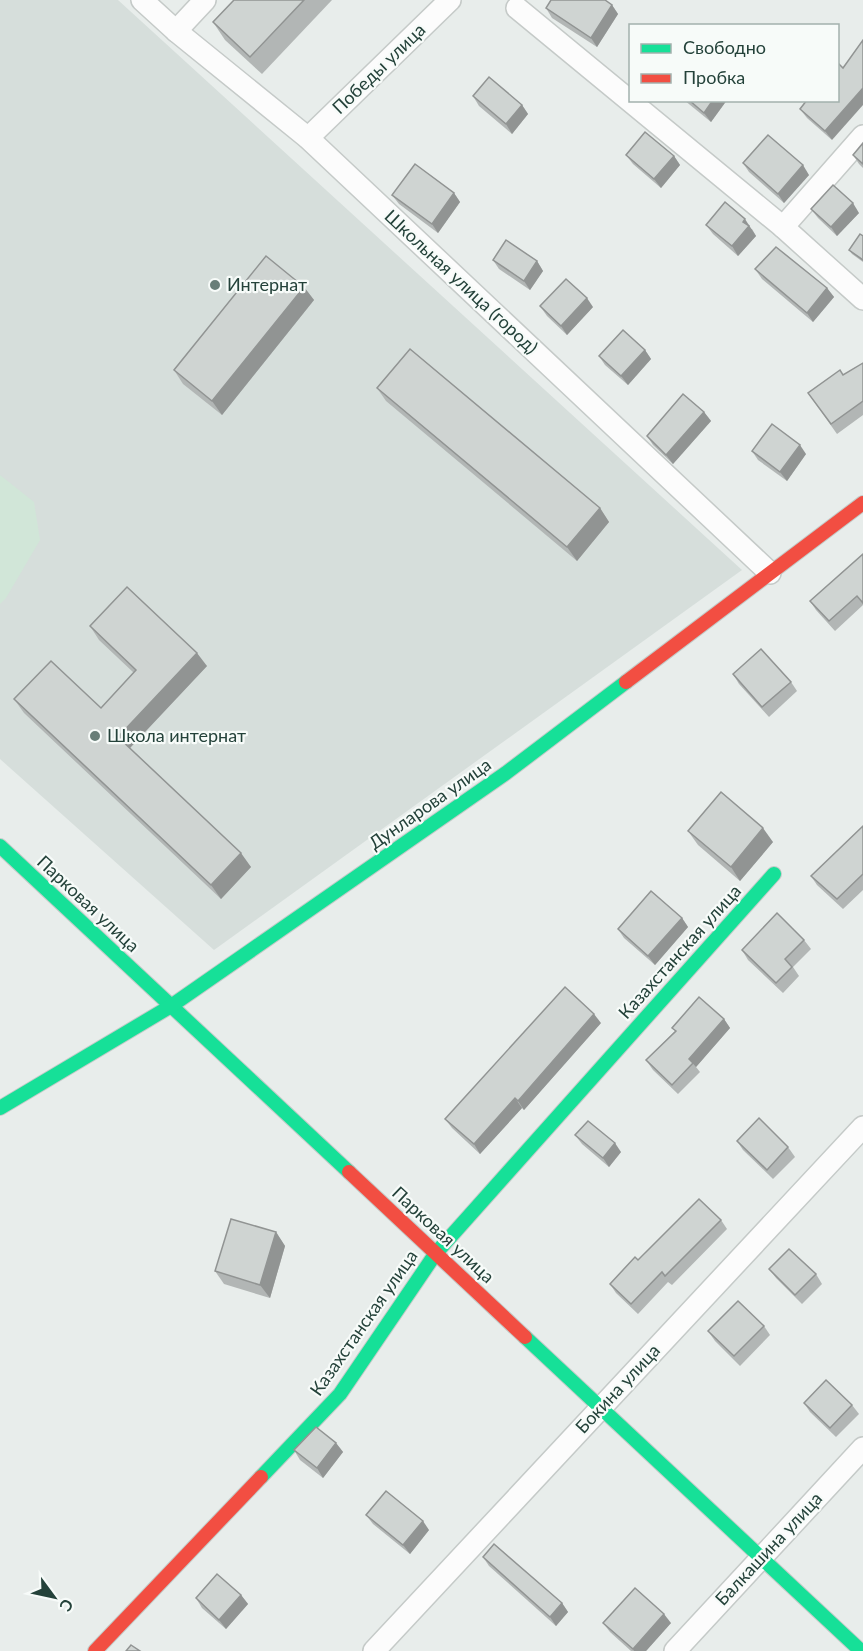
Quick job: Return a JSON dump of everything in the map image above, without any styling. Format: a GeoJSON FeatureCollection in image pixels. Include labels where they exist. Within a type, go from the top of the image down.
{"type":"FeatureCollection","features":[{"type":"Feature","properties":{"kind":"street","name":"Школьная улица (город)"},"geometry":{"type":"LineString","coordinates":[[142,0],[308,138],[770,573]]}},
{"type":"Feature","properties":{"kind":"street"},"geometry":{"type":"LineString","coordinates":[[176,30],[205,0]]}},
{"type":"Feature","properties":{"kind":"street","name":"Победы улица"},"geometry":{"type":"LineString","coordinates":[[308,138],[450,0]]}},
{"type":"Feature","properties":{"kind":"street"},"geometry":{"type":"LineString","coordinates":[[517,8],[629,100]]}},
{"type":"Feature","properties":{"kind":"street"},"geometry":{"type":"LineString","coordinates":[[631,102],[783,227],[863,299]]}},
{"type":"Feature","properties":{"kind":"street"},"geometry":{"type":"LineString","coordinates":[[783,227],[863,136]]}},
{"type":"Feature","properties":{"kind":"street","name":"Дунларова улица"},"geometry":{"type":"LineString","coordinates":[[0,1108],[171,1006],[506,774],[863,503]]}},
{"type":"Feature","properties":{"kind":"street","name":"Парковая улица"},"geometry":{"type":"LineString","coordinates":[[0,846],[861,1651]]}},
{"type":"Feature","properties":{"kind":"street","name":"Казахстанская улица"},"geometry":{"type":"LineString","coordinates":[[95,1651],[340,1394],[435,1252],[774,874]]}},
{"type":"Feature","properties":{"kind":"street","name":"Бокина улица"},"geometry":{"type":"LineString","coordinates":[[374,1651],[863,1127]]}},
{"type":"Feature","properties":{"kind":"street","name":"Балкашина улица"},"geometry":{"type":"LineString","coordinates":[[675,1651],[863,1448]]}},
{"type":"Feature","properties":{"kind":"shaded area","name":"Интернат"},"geometry":{"type":"Polygon","coordinates":[[[0,0],[118,0],[742,570],[214,950],[0,759],[0,0]]]}},
{"type":"Feature","properties":{"kind":"green space"},"geometry":{"type":"Polygon","coordinates":[[[0,475],[34,502],[40,540],[6,598],[0,604],[0,475]]]}},
{"type":"Feature","properties":{"kind":"building"},"geometry":{"type":"Polygon","coordinates":[[[234,0],[304,0],[250,57],[213,22],[234,0]]]}},
{"type":"Feature","properties":{"kind":"building"},"geometry":{"type":"Polygon","coordinates":[[[551,0],[605,0],[612,5],[591,38],[546,8],[551,0]]]}},
{"type":"Feature","properties":{"kind":"building"},"geometry":{"type":"Polygon","coordinates":[[[863,40],[863,88],[825,131],[800,109],[805,102],[839,102],[839,64],[843,68],[863,40]]]}},
{"type":"Feature","properties":{"kind":"building"},"geometry":{"type":"Polygon","coordinates":[[[489,77],[522,105],[506,124],[473,96],[489,77]]]}},
{"type":"Feature","properties":{"kind":"building"},"geometry":{"type":"Polygon","coordinates":[[[691,102],[712,102],[704,113],[691,102]]]}},
{"type":"Feature","properties":{"kind":"building"},"geometry":{"type":"Polygon","coordinates":[[[645,132],[674,156],[654,179],[626,155],[645,132]]]}},
{"type":"Feature","properties":{"kind":"building"},"geometry":{"type":"Polygon","coordinates":[[[768,135],[803,165],[778,194],[743,163],[768,135]]]}},
{"type":"Feature","properties":{"kind":"building"},"geometry":{"type":"Polygon","coordinates":[[[863,143],[863,164],[853,155],[863,143]]]}},
{"type":"Feature","properties":{"kind":"building"},"geometry":{"type":"Polygon","coordinates":[[[415,164],[454,193],[432,224],[392,195],[415,164]]]}},
{"type":"Feature","properties":{"kind":"building"},"geometry":{"type":"Polygon","coordinates":[[[833,185],[853,203],[831,227],[811,209],[833,185]]]}},
{"type":"Feature","properties":{"kind":"building"},"geometry":{"type":"Polygon","coordinates":[[[725,202],[745,219],[743,222],[749,226],[732,246],[706,225],[725,202]]]}},
{"type":"Feature","properties":{"kind":"building"},"geometry":{"type":"Polygon","coordinates":[[[860,234],[863,236],[863,260],[849,250],[860,234]]]}},
{"type":"Feature","properties":{"kind":"building"},"geometry":{"type":"Polygon","coordinates":[[[506,240],[537,261],[524,281],[493,260],[506,240]]]}},
{"type":"Feature","properties":{"kind":"building"},"geometry":{"type":"Polygon","coordinates":[[[776,247],[827,288],[807,313],[755,269],[776,247]]]}},
{"type":"Feature","properties":{"kind":"building"},"geometry":{"type":"Polygon","coordinates":[[[266,256],[304,287],[212,401],[174,370],[266,256]]]}},
{"type":"Feature","properties":{"kind":"building"},"geometry":{"type":"Polygon","coordinates":[[[566,279],[587,298],[561,326],[540,306],[566,279]]]}},
{"type":"Feature","properties":{"kind":"building"},"geometry":{"type":"Polygon","coordinates":[[[623,330],[645,350],[621,376],[599,356],[623,330]]]}},
{"type":"Feature","properties":{"kind":"building"},"geometry":{"type":"Polygon","coordinates":[[[410,349],[600,508],[567,547],[377,388],[410,349]]]}},
{"type":"Feature","properties":{"kind":"building"},"geometry":{"type":"Polygon","coordinates":[[[863,363],[863,401],[831,424],[808,393],[840,370],[843,375],[863,363]]]}},
{"type":"Feature","properties":{"kind":"building"},"geometry":{"type":"Polygon","coordinates":[[[683,394],[704,412],[666,455],[647,436],[683,394]]]}},
{"type":"Feature","properties":{"kind":"building"},"geometry":{"type":"Polygon","coordinates":[[[772,424],[800,445],[780,472],[752,451],[772,424]]]}},
{"type":"Feature","properties":{"kind":"building"},"geometry":{"type":"Polygon","coordinates":[[[863,554],[863,603],[857,596],[829,621],[810,601],[863,554]]]}},
{"type":"Feature","properties":{"kind":"building","name":"Школа интернат"},"geometry":{"type":"Polygon","coordinates":[[[127,587],[197,653],[118,737],[241,853],[211,885],[14,699],[51,661],[101,708],[136,670],[90,626],[127,587]]]}},
{"type":"Feature","properties":{"kind":"building"},"geometry":{"type":"Polygon","coordinates":[[[761,649],[791,682],[762,707],[733,674],[761,649]]]}},
{"type":"Feature","properties":{"kind":"building"},"geometry":{"type":"Polygon","coordinates":[[[721,792],[763,828],[731,867],[688,831],[721,792]]]}},
{"type":"Feature","properties":{"kind":"building"},"geometry":{"type":"Polygon","coordinates":[[[863,826],[863,874],[837,899],[811,876],[863,826]]]}},
{"type":"Feature","properties":{"kind":"building"},"geometry":{"type":"Polygon","coordinates":[[[651,891],[682,918],[648,956],[618,929],[651,891]]]}},
{"type":"Feature","properties":{"kind":"building"},"geometry":{"type":"Polygon","coordinates":[[[777,913],[804,940],[785,959],[792,967],[776,983],[742,950],[777,913]]]}},
{"type":"Feature","properties":{"kind":"building"},"geometry":{"type":"Polygon","coordinates":[[[565,987],[594,1014],[518,1101],[515,1098],[474,1144],[445,1119],[565,987]]]}},
{"type":"Feature","properties":{"kind":"building"},"geometry":{"type":"Polygon","coordinates":[[[699,997],[724,1019],[689,1059],[693,1063],[672,1085],[646,1060],[676,1031],[672,1028],[699,997]]]}},
{"type":"Feature","properties":{"kind":"building"},"geometry":{"type":"Polygon","coordinates":[[[759,1118],[788,1147],[767,1170],[737,1141],[759,1118]]]}},
{"type":"Feature","properties":{"kind":"building"},"geometry":{"type":"Polygon","coordinates":[[[588,1121],[615,1143],[603,1158],[575,1135],[588,1121]]]}},
{"type":"Feature","properties":{"kind":"building"},"geometry":{"type":"Polygon","coordinates":[[[699,1199],[721,1220],[665,1276],[662,1272],[631,1304],[610,1284],[635,1257],[638,1260],[699,1199]]]}},
{"type":"Feature","properties":{"kind":"building"},"geometry":{"type":"Polygon","coordinates":[[[231,1219],[276,1232],[260,1285],[215,1271],[231,1219]]]}},
{"type":"Feature","properties":{"kind":"building"},"geometry":{"type":"Polygon","coordinates":[[[789,1249],[816,1274],[795,1295],[769,1269],[789,1249]]]}},
{"type":"Feature","properties":{"kind":"building"},"geometry":{"type":"Polygon","coordinates":[[[738,1301],[764,1326],[734,1356],[708,1331],[738,1301]]]}},
{"type":"Feature","properties":{"kind":"building"},"geometry":{"type":"Polygon","coordinates":[[[826,1380],[852,1405],[830,1428],[804,1403],[826,1380]]]}},
{"type":"Feature","properties":{"kind":"building"},"geometry":{"type":"Polygon","coordinates":[[[316,1427],[336,1443],[317,1468],[294,1450],[316,1427]]]}},
{"type":"Feature","properties":{"kind":"building"},"geometry":{"type":"Polygon","coordinates":[[[386,1491],[423,1521],[403,1545],[366,1515],[386,1491]]]}},
{"type":"Feature","properties":{"kind":"building"},"geometry":{"type":"Polygon","coordinates":[[[494,1544],[562,1603],[550,1617],[483,1557],[494,1544]]]}},
{"type":"Feature","properties":{"kind":"building"},"geometry":{"type":"Polygon","coordinates":[[[217,1574],[241,1595],[219,1620],[196,1598],[217,1574]]]}},
{"type":"Feature","properties":{"kind":"building"},"geometry":{"type":"Polygon","coordinates":[[[635,1588],[664,1614],[633,1649],[603,1623],[635,1588]]]}},
{"type":"Feature","properties":{"kind":"building"},"geometry":{"type":"Polygon","coordinates":[[[131,1645],[140,1651],[126,1651],[131,1645]]]}},
{"type":"Feature","properties":{"kind":"traffic: fast"},"geometry":{"type":"LineString","coordinates":[[0,1108],[171,1006],[506,773],[626,682]]}},
{"type":"Feature","properties":{"kind":"traffic: fast"},"geometry":{"type":"LineString","coordinates":[[0,846],[349,1172]]}},
{"type":"Feature","properties":{"kind":"traffic: fast"},"geometry":{"type":"LineString","coordinates":[[261,1477],[340,1394],[436,1253],[774,874]]}},
{"type":"Feature","properties":{"kind":"traffic: fast"},"geometry":{"type":"LineString","coordinates":[[525,1337],[861,1651]]}},
{"type":"Feature","properties":{"kind":"traffic: jam"},"geometry":{"type":"LineString","coordinates":[[626,682],[863,503]]}},
{"type":"Feature","properties":{"kind":"traffic: jam"},"geometry":{"type":"LineString","coordinates":[[349,1172],[525,1337]]}},
{"type":"Feature","properties":{"kind":"traffic: jam"},"geometry":{"type":"LineString","coordinates":[[95,1651],[261,1477]]}},
{"type":"Feature","properties":{"kind":"place","name":"Интернат"},"geometry":{"type":"Point","coordinates":[215,285]}},
{"type":"Feature","properties":{"kind":"place","name":"Школа интернат"},"geometry":{"type":"Point","coordinates":[95,736]}}]}
